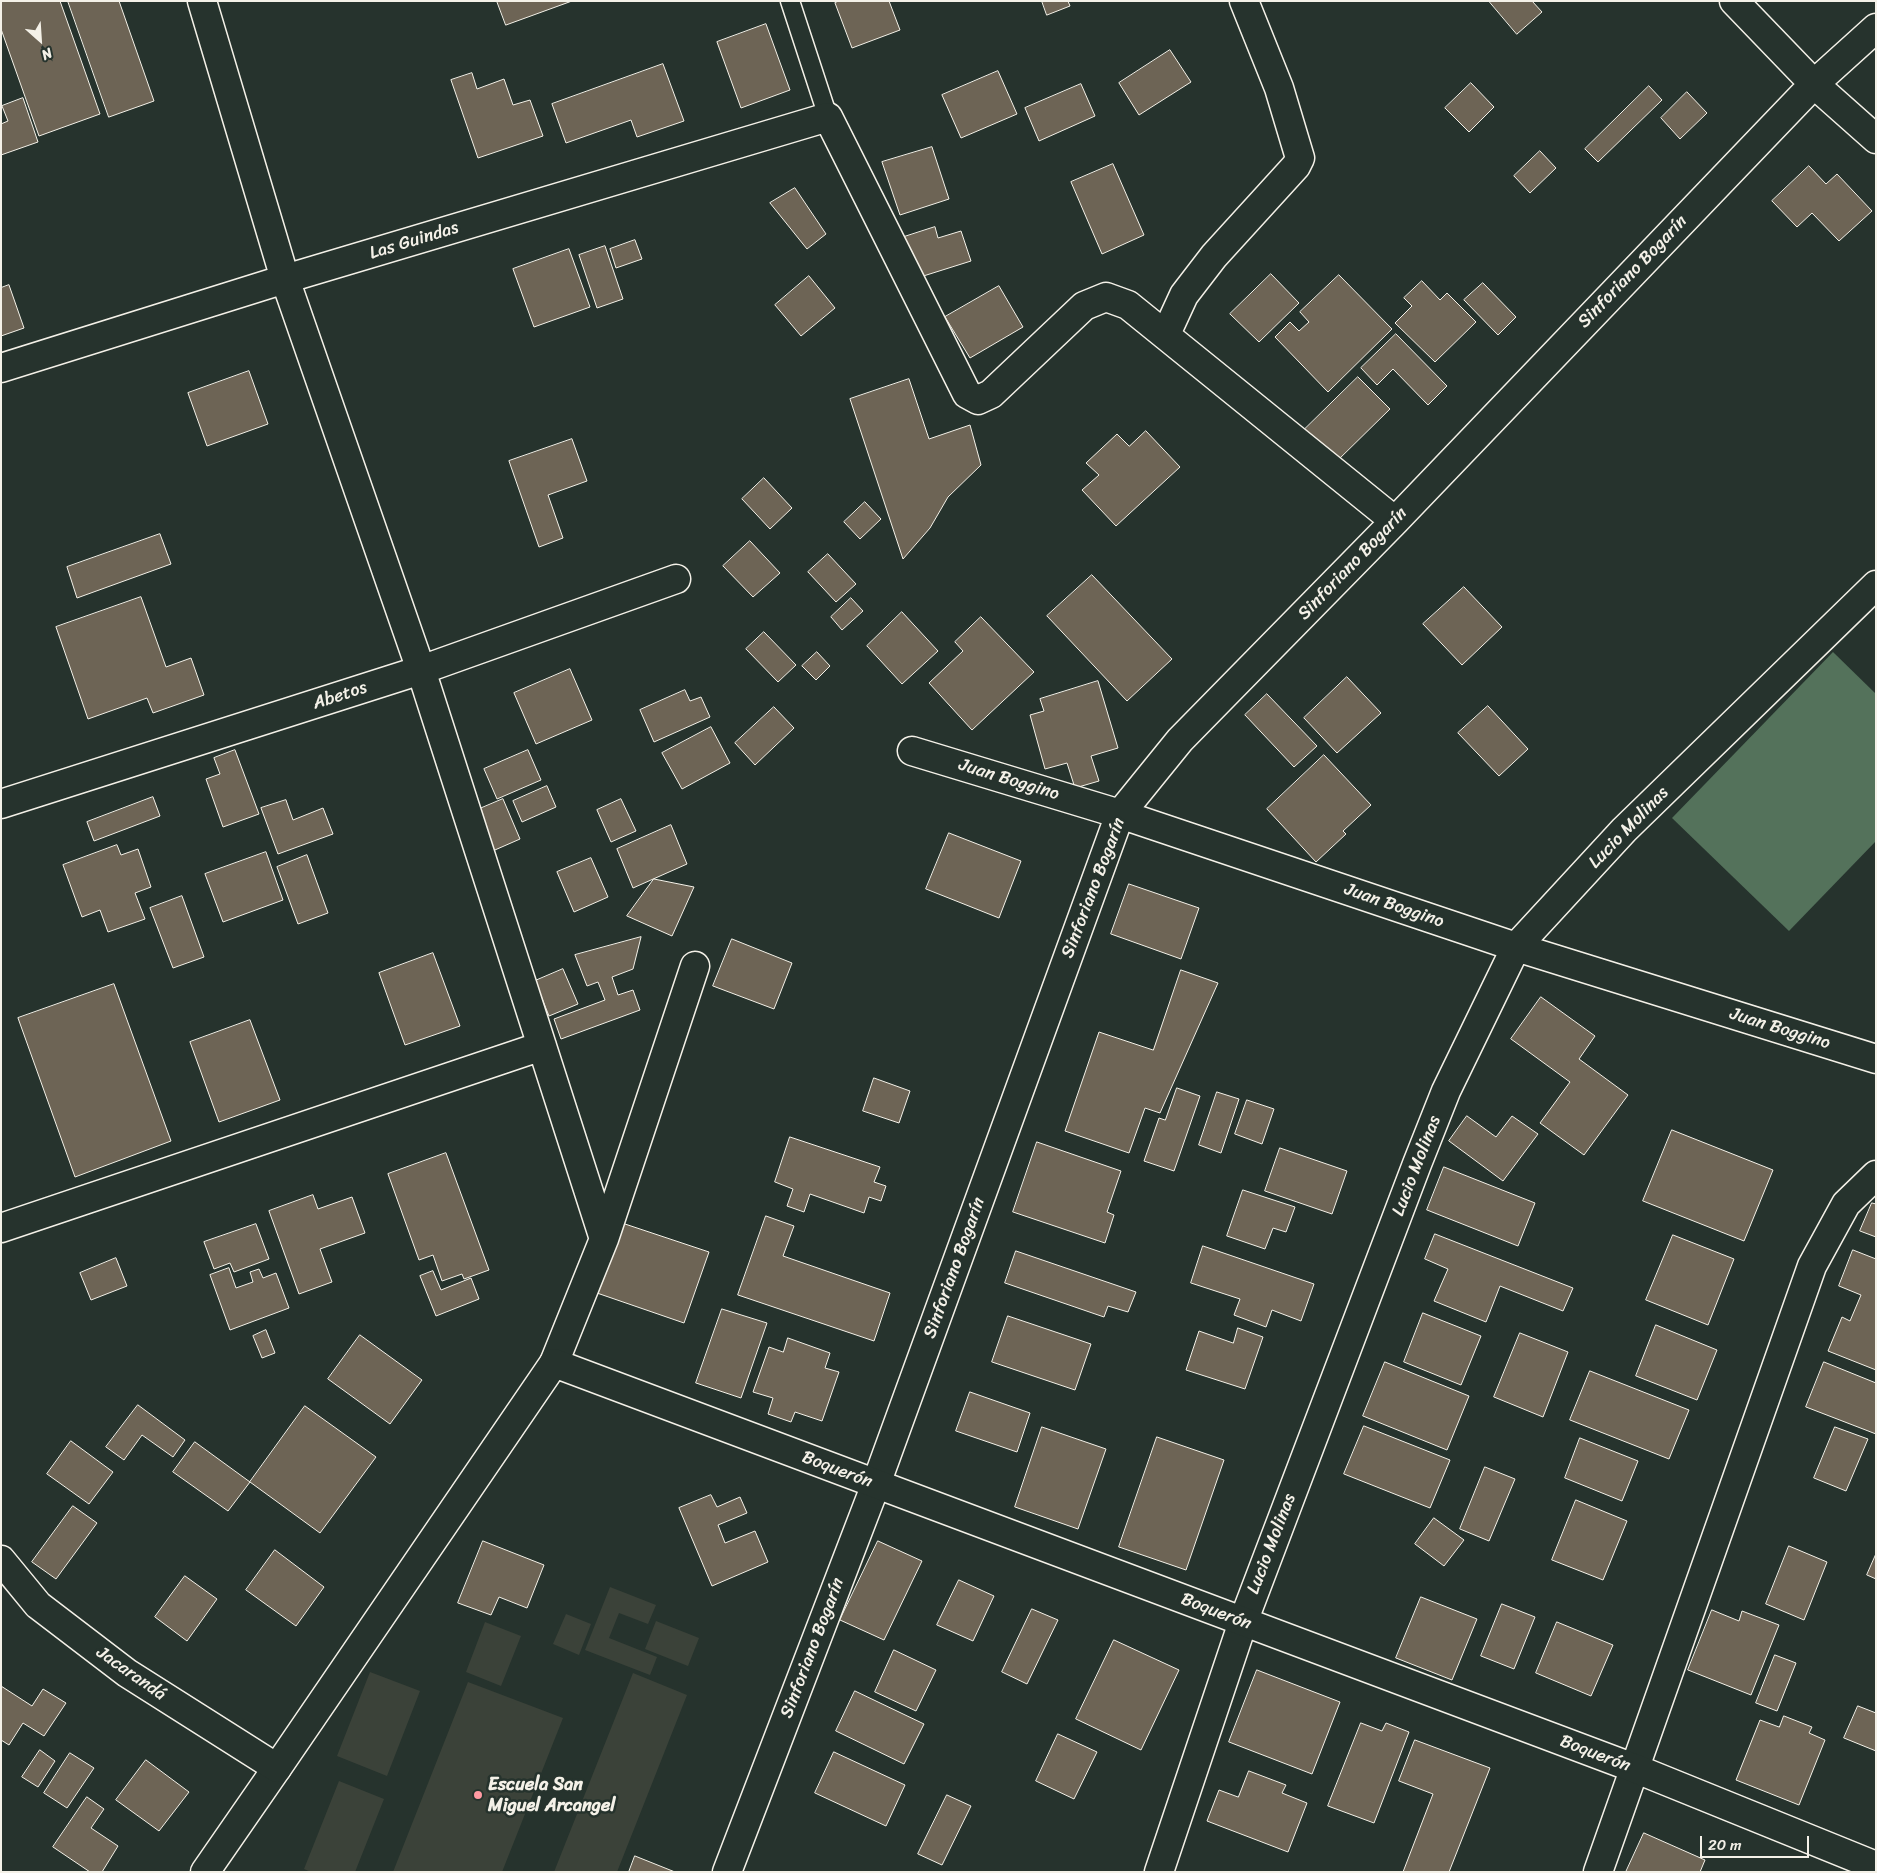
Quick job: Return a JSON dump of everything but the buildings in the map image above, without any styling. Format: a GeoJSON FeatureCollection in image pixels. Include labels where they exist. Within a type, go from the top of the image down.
{"type":"FeatureCollection","features":[{"type":"Feature","properties":{"kind":"street"},"geometry":{"type":"LineString","coordinates":[[202,1],[285,279],[421,670],[604,1239]]}},
{"type":"Feature","properties":{"kind":"street"},"geometry":{"type":"LineString","coordinates":[[1166,334],[1184,295],[1214,256],[1296,166],[1300,158],[1280,88],[1244,1]]}},
{"type":"Feature","properties":{"kind":"street"},"geometry":{"type":"LineString","coordinates":[[1734,1],[1814,84],[1876,139]]}},
{"type":"Feature","properties":{"kind":"street","name":"Sinforiano Bogarín"},"geometry":{"type":"LineString","coordinates":[[728,1872],[876,1484],[1120,814],[1180,740],[1395,521],[1814,84],[1876,28]]}},
{"type":"Feature","properties":{"kind":"street"},"geometry":{"type":"LineString","coordinates":[[828,117],[967,394],[978,400],[991,394],[1084,306],[1106,297],[1128,305],[1166,334],[1395,521]]}},
{"type":"Feature","properties":{"kind":"street","name":"Las Guindas"},"geometry":{"type":"LineString","coordinates":[[1,368],[285,279],[828,117]]}},
{"type":"Feature","properties":{"kind":"street","name":"Abetos"},"geometry":{"type":"LineString","coordinates":[[1,804],[421,670],[676,579]]}},
{"type":"Feature","properties":{"kind":"street","name":"Lucio Molinas"},"geometry":{"type":"LineString","coordinates":[[1159,1872],[1243,1622],[1417,1164],[1446,1091],[1516,947],[1624,830],[1876,585]]}},
{"type":"Feature","properties":{"kind":"street","name":"Juan Boggino"},"geometry":{"type":"LineString","coordinates":[[912,751],[1120,814],[1516,947],[1876,1059]]}},
{"type":"Feature","properties":{"kind":"street"},"geometry":{"type":"LineString","coordinates":[[205,1872],[554,1363],[604,1239],[695,966]]}},
{"type":"Feature","properties":{"kind":"street"},"geometry":{"type":"LineString","coordinates":[[1,1228],[542,1046]]}},
{"type":"Feature","properties":{"kind":"street"},"geometry":{"type":"LineString","coordinates":[[1598,1872],[1812,1266],[1846,1204],[1876,1175]]}},
{"type":"Feature","properties":{"kind":"street","name":"Boquerón"},"geometry":{"type":"LineString","coordinates":[[554,1363],[1634,1768],[1876,1866]]}},
{"type":"Feature","properties":{"kind":"street","name":"Jacarandá"},"geometry":{"type":"LineString","coordinates":[[1,1560],[38,1605],[127,1673],[277,1768]]}},
{"type":"Feature","properties":{"kind":"lane"},"geometry":{"type":"LineString","coordinates":[[790,1],[828,117]]}},
{"type":"Feature","properties":{"kind":"shaded area"},"geometry":{"type":"Polygon","coordinates":[[[610,1587],[656,1605],[648,1624],[619,1613],[609,1638],[657,1657],[650,1675],[585,1650],[610,1587]]]}},
{"type":"Feature","properties":{"kind":"shaded area"},"geometry":{"type":"Polygon","coordinates":[[[566,1614],[591,1624],[579,1655],[553,1644],[566,1614]]]}},
{"type":"Feature","properties":{"kind":"shaded area"},"geometry":{"type":"Polygon","coordinates":[[[656,1621],[699,1638],[688,1666],[645,1649],[656,1621]]]}},
{"type":"Feature","properties":{"kind":"shaded area"},"geometry":{"type":"Polygon","coordinates":[[[485,1622],[521,1636],[501,1686],[466,1672],[485,1622]]]}},
{"type":"Feature","properties":{"kind":"shaded area"},"geometry":{"type":"Polygon","coordinates":[[[370,1672],[420,1691],[387,1776],[337,1756],[370,1672]]]}},
{"type":"Feature","properties":{"kind":"shaded area","name":"Escuela San Miguel Arcangel"},"geometry":{"type":"Polygon","coordinates":[[[633,1673],[687,1695],[617,1872],[554,1872],[633,1673]]]}},
{"type":"Feature","properties":{"kind":"shaded area","name":"Escuela San Miguel Arcangel"},"geometry":{"type":"Polygon","coordinates":[[[468,1682],[563,1718],[502,1872],[393,1872],[468,1682]]]}},
{"type":"Feature","properties":{"kind":"shaded area"},"geometry":{"type":"Polygon","coordinates":[[[339,1781],[384,1799],[355,1872],[311,1872],[304,1869],[339,1781]]]}},
{"type":"Feature","properties":{"kind":"green space"},"geometry":{"type":"Polygon","coordinates":[[[1833,652],[1876,694],[1876,841],[1789,931],[1672,818],[1833,652]]]}},
{"type":"Feature","properties":{"kind":"place","name":"Escuela San Miguel Arcangel"},"geometry":{"type":"Point","coordinates":[478,1795]}}]}
